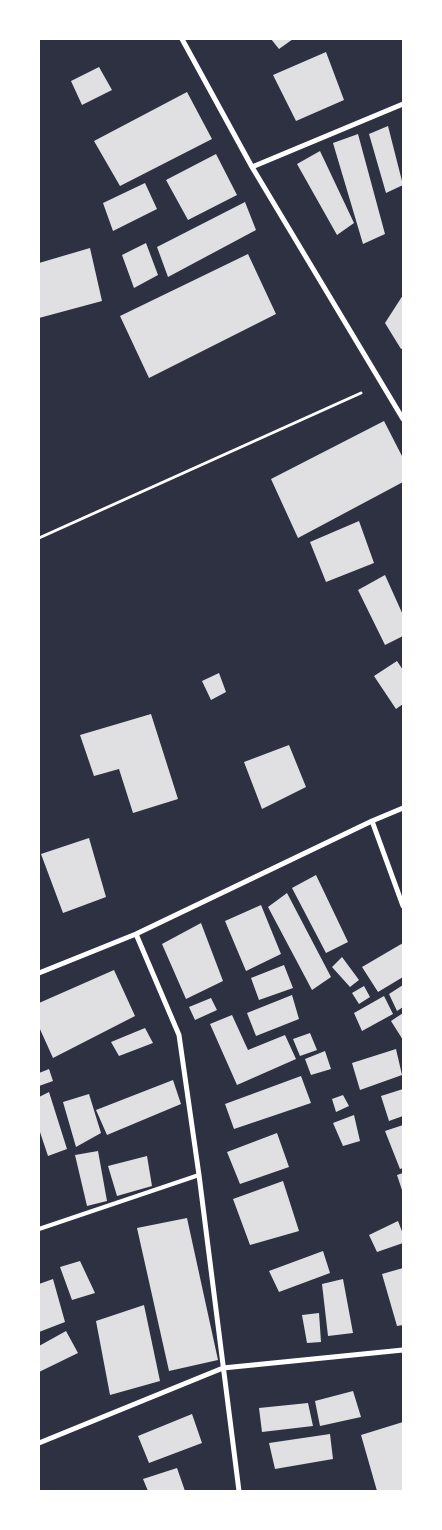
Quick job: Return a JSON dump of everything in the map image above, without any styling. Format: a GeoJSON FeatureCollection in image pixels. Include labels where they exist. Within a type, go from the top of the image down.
{"type":"FeatureCollection","features":[{"type":"Feature","properties":{"kind":"street"},"geometry":{"type":"LineString","coordinates":[[182,39],[252,167],[403,419]]}},
{"type":"Feature","properties":{"kind":"street"},"geometry":{"type":"LineString","coordinates":[[252,167],[403,104]]}},
{"type":"Feature","properties":{"kind":"street"},"geometry":{"type":"LineString","coordinates":[[39,973],[136,934],[403,808]]}},
{"type":"Feature","properties":{"kind":"street"},"geometry":{"type":"LineString","coordinates":[[372,821],[403,906]]}},
{"type":"Feature","properties":{"kind":"street"},"geometry":{"type":"LineString","coordinates":[[136,934],[179,1034],[239,1491]]}},
{"type":"Feature","properties":{"kind":"street"},"geometry":{"type":"LineString","coordinates":[[39,1443],[223,1368],[403,1350]]}},
{"type":"Feature","properties":{"kind":"lane"},"geometry":{"type":"LineString","coordinates":[[39,1229],[199,1175]]}},
{"type":"Feature","properties":{"kind":"path"},"geometry":{"type":"LineString","coordinates":[[39,538],[382,384]]}},
{"type":"Feature","properties":{"kind":"building"},"geometry":{"type":"Polygon","coordinates":[[[271,39],[293,39],[279,49],[271,39]]]}},
{"type":"Feature","properties":{"kind":"building"},"geometry":{"type":"Polygon","coordinates":[[[326,52],[344,100],[296,121],[273,75],[326,52]]]}},
{"type":"Feature","properties":{"kind":"building"},"geometry":{"type":"Polygon","coordinates":[[[99,67],[112,90],[82,105],[71,81],[99,67]]]}},
{"type":"Feature","properties":{"kind":"building"},"geometry":{"type":"Polygon","coordinates":[[[187,92],[212,139],[120,186],[94,141],[187,92]]]}},
{"type":"Feature","properties":{"kind":"building"},"geometry":{"type":"Polygon","coordinates":[[[388,126],[403,185],[386,193],[369,134],[388,126]]]}},
{"type":"Feature","properties":{"kind":"building"},"geometry":{"type":"Polygon","coordinates":[[[358,134],[385,234],[363,244],[333,143],[358,134]]]}},
{"type":"Feature","properties":{"kind":"building"},"geometry":{"type":"Polygon","coordinates":[[[320,151],[354,223],[337,235],[297,164],[320,151]]]}},
{"type":"Feature","properties":{"kind":"building"},"geometry":{"type":"Polygon","coordinates":[[[216,154],[237,195],[188,220],[166,180],[216,154]]]}},
{"type":"Feature","properties":{"kind":"building"},"geometry":{"type":"Polygon","coordinates":[[[145,183],[157,209],[113,231],[103,203],[145,183]]]}},
{"type":"Feature","properties":{"kind":"building"},"geometry":{"type":"Polygon","coordinates":[[[245,202],[256,230],[168,277],[157,247],[245,202]]]}},
{"type":"Feature","properties":{"kind":"building"},"geometry":{"type":"Polygon","coordinates":[[[146,243],[158,275],[134,288],[122,255],[146,243]]]}},
{"type":"Feature","properties":{"kind":"building"},"geometry":{"type":"Polygon","coordinates":[[[90,248],[102,301],[39,318],[39,263],[90,248]]]}},
{"type":"Feature","properties":{"kind":"building"},"geometry":{"type":"Polygon","coordinates":[[[248,254],[276,314],[149,378],[120,316],[248,254]]]}},
{"type":"Feature","properties":{"kind":"building"},"geometry":{"type":"Polygon","coordinates":[[[403,295],[403,348],[401,349],[385,323],[403,295]]]}},
{"type":"Feature","properties":{"kind":"building"},"geometry":{"type":"Polygon","coordinates":[[[384,421],[403,458],[403,482],[298,538],[271,479],[384,421]]]}},
{"type":"Feature","properties":{"kind":"building"},"geometry":{"type":"Polygon","coordinates":[[[359,521],[374,563],[326,582],[310,542],[359,521]]]}},
{"type":"Feature","properties":{"kind":"building"},"geometry":{"type":"Polygon","coordinates":[[[385,575],[403,615],[403,636],[385,645],[358,590],[385,575]]]}},
{"type":"Feature","properties":{"kind":"building"},"geometry":{"type":"Polygon","coordinates":[[[397,661],[403,670],[403,704],[396,709],[374,676],[397,661]]]}},
{"type":"Feature","properties":{"kind":"building"},"geometry":{"type":"Polygon","coordinates":[[[219,673],[226,692],[211,700],[202,681],[219,673]]]}},
{"type":"Feature","properties":{"kind":"building"},"geometry":{"type":"Polygon","coordinates":[[[151,714],[178,799],[133,813],[119,769],[94,776],[80,735],[151,714]]]}},
{"type":"Feature","properties":{"kind":"building"},"geometry":{"type":"Polygon","coordinates":[[[289,745],[306,787],[262,809],[244,762],[289,745]]]}},
{"type":"Feature","properties":{"kind":"building"},"geometry":{"type":"Polygon","coordinates":[[[89,838],[106,897],[63,913],[41,854],[89,838]]]}},
{"type":"Feature","properties":{"kind":"building"},"geometry":{"type":"Polygon","coordinates":[[[316,875],[348,942],[326,953],[292,888],[316,875]]]}},
{"type":"Feature","properties":{"kind":"building"},"geometry":{"type":"Polygon","coordinates":[[[287,893],[331,977],[312,990],[268,907],[287,893]]]}},
{"type":"Feature","properties":{"kind":"building"},"geometry":{"type":"Polygon","coordinates":[[[261,905],[281,954],[246,971],[225,921],[261,905]]]}},
{"type":"Feature","properties":{"kind":"building"},"geometry":{"type":"Polygon","coordinates":[[[201,923],[223,981],[186,999],[162,944],[201,923]]]}},
{"type":"Feature","properties":{"kind":"building"},"geometry":{"type":"Polygon","coordinates":[[[403,943],[403,977],[378,992],[362,967],[403,943]]]}},
{"type":"Feature","properties":{"kind":"building"},"geometry":{"type":"Polygon","coordinates":[[[342,957],[359,980],[350,987],[332,967],[342,957]]]}},
{"type":"Feature","properties":{"kind":"building"},"geometry":{"type":"Polygon","coordinates":[[[284,965],[293,988],[259,1000],[251,978],[284,965]]]}},
{"type":"Feature","properties":{"kind":"building"},"geometry":{"type":"Polygon","coordinates":[[[114,970],[135,1016],[53,1058],[39,1027],[39,1003],[114,970]]]}},
{"type":"Feature","properties":{"kind":"building"},"geometry":{"type":"Polygon","coordinates":[[[403,985],[403,1007],[397,1011],[389,994],[403,985]]]}},
{"type":"Feature","properties":{"kind":"building"},"geometry":{"type":"Polygon","coordinates":[[[364,986],[370,997],[359,1004],[352,993],[364,986]]]}},
{"type":"Feature","properties":{"kind":"building"},"geometry":{"type":"Polygon","coordinates":[[[292,995],[299,1019],[256,1036],[247,1013],[292,995]]]}},
{"type":"Feature","properties":{"kind":"building"},"geometry":{"type":"Polygon","coordinates":[[[384,996],[393,1014],[362,1031],[354,1013],[384,996]]]}},
{"type":"Feature","properties":{"kind":"building"},"geometry":{"type":"Polygon","coordinates":[[[211,998],[217,1010],[195,1020],[189,1007],[211,998]]]}},
{"type":"Feature","properties":{"kind":"building"},"geometry":{"type":"Polygon","coordinates":[[[403,1013],[403,1040],[391,1021],[403,1013]]]}},
{"type":"Feature","properties":{"kind":"building"},"geometry":{"type":"Polygon","coordinates":[[[232,1015],[248,1050],[285,1035],[296,1059],[237,1085],[210,1024],[232,1015]]]}},
{"type":"Feature","properties":{"kind":"building"},"geometry":{"type":"Polygon","coordinates":[[[145,1028],[153,1043],[119,1056],[111,1042],[145,1028]]]}},
{"type":"Feature","properties":{"kind":"building"},"geometry":{"type":"Polygon","coordinates":[[[310,1033],[317,1050],[300,1056],[293,1039],[310,1033]]]}},
{"type":"Feature","properties":{"kind":"building"},"geometry":{"type":"Polygon","coordinates":[[[396,1049],[402,1075],[360,1090],[352,1063],[396,1049]]]}},
{"type":"Feature","properties":{"kind":"building"},"geometry":{"type":"Polygon","coordinates":[[[325,1051],[331,1069],[311,1075],[305,1059],[325,1051]]]}},
{"type":"Feature","properties":{"kind":"building"},"geometry":{"type":"Polygon","coordinates":[[[49,1069],[53,1081],[39,1086],[39,1073],[49,1069]]]}},
{"type":"Feature","properties":{"kind":"building"},"geometry":{"type":"Polygon","coordinates":[[[301,1076],[311,1103],[234,1129],[225,1104],[301,1076]]]}},
{"type":"Feature","properties":{"kind":"building"},"geometry":{"type":"Polygon","coordinates":[[[173,1080],[181,1104],[107,1135],[96,1110],[173,1080]]]}},
{"type":"Feature","properties":{"kind":"building"},"geometry":{"type":"Polygon","coordinates":[[[403,1089],[403,1116],[389,1121],[381,1096],[403,1089]]]}},
{"type":"Feature","properties":{"kind":"building"},"geometry":{"type":"Polygon","coordinates":[[[49,1092],[67,1149],[48,1156],[39,1129],[39,1097],[49,1092]]]}},
{"type":"Feature","properties":{"kind":"building"},"geometry":{"type":"Polygon","coordinates":[[[89,1094],[101,1133],[76,1147],[63,1102],[89,1094]]]}},
{"type":"Feature","properties":{"kind":"building"},"geometry":{"type":"Polygon","coordinates":[[[343,1095],[349,1106],[336,1112],[332,1099],[343,1095]]]}},
{"type":"Feature","properties":{"kind":"building"},"geometry":{"type":"Polygon","coordinates":[[[354,1115],[360,1141],[343,1146],[333,1123],[354,1115]]]}},
{"type":"Feature","properties":{"kind":"building"},"geometry":{"type":"Polygon","coordinates":[[[403,1125],[403,1168],[400,1169],[385,1131],[403,1125]]]}},
{"type":"Feature","properties":{"kind":"building"},"geometry":{"type":"Polygon","coordinates":[[[277,1133],[289,1167],[240,1184],[227,1152],[277,1133]]]}},
{"type":"Feature","properties":{"kind":"building"},"geometry":{"type":"Polygon","coordinates":[[[98,1151],[107,1201],[87,1206],[75,1155],[98,1151]]]}},
{"type":"Feature","properties":{"kind":"building"},"geometry":{"type":"Polygon","coordinates":[[[147,1156],[152,1186],[117,1196],[108,1166],[147,1156]]]}},
{"type":"Feature","properties":{"kind":"building"},"geometry":{"type":"Polygon","coordinates":[[[403,1173],[403,1193],[397,1175],[403,1173]]]}},
{"type":"Feature","properties":{"kind":"building"},"geometry":{"type":"Polygon","coordinates":[[[283,1181],[299,1231],[250,1245],[233,1199],[283,1181]]]}},
{"type":"Feature","properties":{"kind":"building"},"geometry":{"type":"Polygon","coordinates":[[[187,1218],[218,1360],[169,1371],[137,1228],[187,1218]]]}},
{"type":"Feature","properties":{"kind":"building"},"geometry":{"type":"Polygon","coordinates":[[[398,1221],[403,1234],[403,1243],[377,1252],[369,1235],[398,1221]]]}},
{"type":"Feature","properties":{"kind":"building"},"geometry":{"type":"Polygon","coordinates":[[[323,1251],[330,1273],[279,1292],[269,1271],[323,1251]]]}},
{"type":"Feature","properties":{"kind":"building"},"geometry":{"type":"Polygon","coordinates":[[[80,1261],[95,1293],[72,1300],[60,1267],[80,1261]]]}},
{"type":"Feature","properties":{"kind":"building"},"geometry":{"type":"Polygon","coordinates":[[[403,1268],[403,1325],[397,1326],[382,1274],[403,1268]]]}},
{"type":"Feature","properties":{"kind":"building"},"geometry":{"type":"Polygon","coordinates":[[[53,1279],[65,1322],[39,1332],[39,1284],[53,1279]]]}},
{"type":"Feature","properties":{"kind":"building"},"geometry":{"type":"Polygon","coordinates":[[[343,1279],[353,1333],[328,1336],[322,1284],[343,1279]]]}},
{"type":"Feature","properties":{"kind":"building"},"geometry":{"type":"Polygon","coordinates":[[[144,1305],[160,1381],[110,1395],[96,1321],[144,1305]]]}},
{"type":"Feature","properties":{"kind":"building"},"geometry":{"type":"Polygon","coordinates":[[[319,1313],[321,1342],[307,1343],[302,1315],[319,1313]]]}},
{"type":"Feature","properties":{"kind":"building"},"geometry":{"type":"Polygon","coordinates":[[[66,1331],[78,1353],[39,1372],[39,1346],[66,1331]]]}},
{"type":"Feature","properties":{"kind":"building"},"geometry":{"type":"Polygon","coordinates":[[[353,1391],[361,1417],[320,1426],[315,1401],[353,1391]]]}},
{"type":"Feature","properties":{"kind":"building"},"geometry":{"type":"Polygon","coordinates":[[[308,1403],[313,1426],[262,1432],[259,1408],[308,1403]]]}},
{"type":"Feature","properties":{"kind":"building"},"geometry":{"type":"Polygon","coordinates":[[[192,1414],[202,1443],[149,1463],[138,1436],[192,1414]]]}},
{"type":"Feature","properties":{"kind":"building"},"geometry":{"type":"Polygon","coordinates":[[[403,1422],[403,1491],[377,1491],[361,1435],[403,1422]]]}},
{"type":"Feature","properties":{"kind":"building"},"geometry":{"type":"Polygon","coordinates":[[[330,1434],[333,1459],[275,1469],[269,1443],[330,1434]]]}},
{"type":"Feature","properties":{"kind":"building"},"geometry":{"type":"Polygon","coordinates":[[[177,1468],[185,1491],[148,1491],[143,1479],[177,1468]]]}}]}
